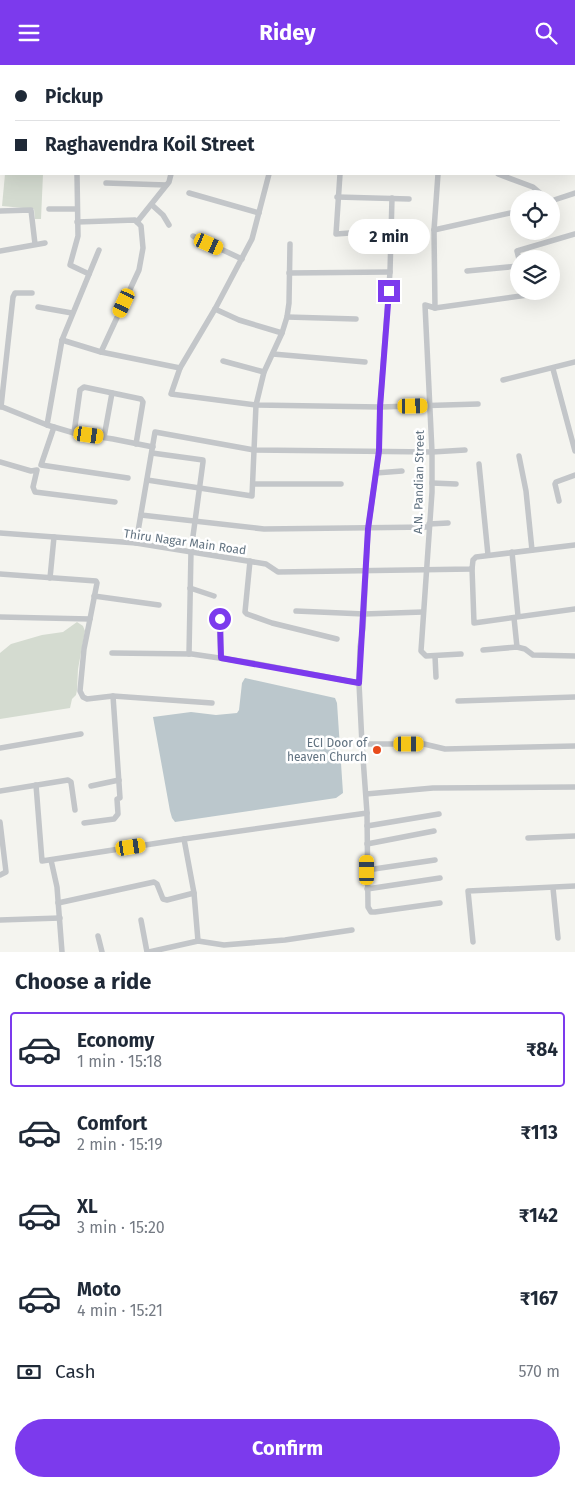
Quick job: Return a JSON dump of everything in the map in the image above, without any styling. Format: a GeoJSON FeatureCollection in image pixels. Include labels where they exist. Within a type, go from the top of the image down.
{"type":"FeatureCollection","features":[{"type":"Feature","properties":{"kind":"street"},"geometry":{"type":"LineString","coordinates":[[77,175],[78,236],[70,265],[89,274]]}},
{"type":"Feature","properties":{"kind":"street"},"geometry":{"type":"LineString","coordinates":[[137,222],[169,182],[171,175]]}},
{"type":"Feature","properties":{"kind":"street"},"geometry":{"type":"LineString","coordinates":[[269,175],[252,239],[180,368],[171,394],[256,405],[380,407],[478,405]]}},
{"type":"Feature","properties":{"kind":"street"},"geometry":{"type":"LineString","coordinates":[[340,175],[336,234],[391,230]]}},
{"type":"Feature","properties":{"kind":"street"},"geometry":{"type":"LineString","coordinates":[[438,175],[434,230],[435,308],[510,298]]}},
{"type":"Feature","properties":{"kind":"street"},"geometry":{"type":"LineString","coordinates":[[501,175],[523,182],[536,190]]}},
{"type":"Feature","properties":{"kind":"street"},"geometry":{"type":"LineString","coordinates":[[106,183],[166,185]]}},
{"type":"Feature","properties":{"kind":"street"},"geometry":{"type":"LineString","coordinates":[[189,193],[259,213]]}},
{"type":"Feature","properties":{"kind":"street"},"geometry":{"type":"LineString","coordinates":[[560,198],[575,193]]}},
{"type":"Feature","properties":{"kind":"street"},"geometry":{"type":"LineString","coordinates":[[337,197],[409,199]]}},
{"type":"Feature","properties":{"kind":"street"},"geometry":{"type":"LineString","coordinates":[[392,198],[390,272],[380,407],[379,451],[368,529],[359,683],[367,813],[368,907],[371,912],[440,903]]}},
{"type":"Feature","properties":{"kind":"street"},"geometry":{"type":"LineString","coordinates":[[152,205],[163,215],[169,225]]}},
{"type":"Feature","properties":{"kind":"street"},"geometry":{"type":"LineString","coordinates":[[49,209],[77,209]]}},
{"type":"Feature","properties":{"kind":"street"},"geometry":{"type":"LineString","coordinates":[[0,211],[31,210],[35,244]]}},
{"type":"Feature","properties":{"kind":"street"},"geometry":{"type":"LineString","coordinates":[[434,230],[510,213]]}},
{"type":"Feature","properties":{"kind":"street"},"geometry":{"type":"LineString","coordinates":[[77,222],[135,220],[141,226],[143,248],[139,270],[101,352]]}},
{"type":"Feature","properties":{"kind":"street"},"geometry":{"type":"LineString","coordinates":[[520,250],[575,234]]}},
{"type":"Feature","properties":{"kind":"street"},"geometry":{"type":"LineString","coordinates":[[193,236],[242,259]]}},
{"type":"Feature","properties":{"kind":"street"},"geometry":{"type":"LineString","coordinates":[[0,251],[45,243]]}},
{"type":"Feature","properties":{"kind":"street"},"geometry":{"type":"LineString","coordinates":[[147,480],[252,496],[256,405],[264,372],[282,333],[287,317],[290,244]]}},
{"type":"Feature","properties":{"kind":"street"},"geometry":{"type":"LineString","coordinates":[[47,425],[62,340],[99,250]]}},
{"type":"Feature","properties":{"kind":"street"},"geometry":{"type":"LineString","coordinates":[[467,271],[510,267]]}},
{"type":"Feature","properties":{"kind":"street"},"geometry":{"type":"LineString","coordinates":[[290,273],[390,272]]}},
{"type":"Feature","properties":{"kind":"street"},"geometry":{"type":"LineString","coordinates":[[32,293],[15,293],[1,407],[47,425],[74,433],[104,437],[153,450],[203,460],[191,551],[190,654]]}},
{"type":"Feature","properties":{"kind":"street","name":"A.N. Pandian Street"},"geometry":{"type":"LineString","coordinates":[[435,308],[425,305],[432,483],[421,651],[426,656],[435,656]]}},
{"type":"Feature","properties":{"kind":"street"},"geometry":{"type":"LineString","coordinates":[[38,307],[72,313]]}},
{"type":"Feature","properties":{"kind":"street"},"geometry":{"type":"LineString","coordinates":[[214,309],[239,321],[282,333]]}},
{"type":"Feature","properties":{"kind":"street"},"geometry":{"type":"LineString","coordinates":[[287,317],[356,319]]}},
{"type":"Feature","properties":{"kind":"street"},"geometry":{"type":"LineString","coordinates":[[62,340],[101,352],[180,368]]}},
{"type":"Feature","properties":{"kind":"street"},"geometry":{"type":"LineString","coordinates":[[273,354],[365,362]]}},
{"type":"Feature","properties":{"kind":"street"},"geometry":{"type":"LineString","coordinates":[[222,361],[264,372]]}},
{"type":"Feature","properties":{"kind":"street"},"geometry":{"type":"LineString","coordinates":[[503,380],[575,362]]}},
{"type":"Feature","properties":{"kind":"street"},"geometry":{"type":"LineString","coordinates":[[553,369],[575,451]]}},
{"type":"Feature","properties":{"kind":"street"},"geometry":{"type":"LineString","coordinates":[[74,433],[81,388],[112,393],[139,398],[144,402],[136,444]]}},
{"type":"Feature","properties":{"kind":"street"},"geometry":{"type":"LineString","coordinates":[[104,437],[112,393]]}},
{"type":"Feature","properties":{"kind":"street"},"geometry":{"type":"LineString","coordinates":[[54,427],[41,465],[128,479]]}},
{"type":"Feature","properties":{"kind":"street"},"geometry":{"type":"LineString","coordinates":[[136,543],[155,432],[254,450],[432,452],[465,450]]}},
{"type":"Feature","properties":{"kind":"street"},"geometry":{"type":"LineString","coordinates":[[520,456],[526,491],[532,550]]}},
{"type":"Feature","properties":{"kind":"street"},"geometry":{"type":"LineString","coordinates":[[0,462],[31,471],[37,470],[33,487],[35,492],[115,502]]}},
{"type":"Feature","properties":{"kind":"street"},"geometry":{"type":"LineString","coordinates":[[479,464],[488,555]]}},
{"type":"Feature","properties":{"kind":"street"},"geometry":{"type":"LineString","coordinates":[[376,473],[402,471]]}},
{"type":"Feature","properties":{"kind":"street"},"geometry":{"type":"LineString","coordinates":[[559,501],[556,482],[575,475]]}},
{"type":"Feature","properties":{"kind":"street"},"geometry":{"type":"LineString","coordinates":[[432,483],[456,485]]}},
{"type":"Feature","properties":{"kind":"street"},"geometry":{"type":"LineString","coordinates":[[254,484],[340,484]]}},
{"type":"Feature","properties":{"kind":"street"},"geometry":{"type":"LineString","coordinates":[[141,515],[264,529],[368,529],[448,523]]}},
{"type":"Feature","properties":{"kind":"street","name":"Thiru Nagar Main Road"},"geometry":{"type":"LineString","coordinates":[[0,533],[136,543],[266,564],[278,572],[472,569],[472,566]]}},
{"type":"Feature","properties":{"kind":"street"},"geometry":{"type":"LineString","coordinates":[[50,578],[54,537]]}},
{"type":"Feature","properties":{"kind":"street"},"geometry":{"type":"LineString","coordinates":[[575,545],[488,555],[474,559],[472,566],[474,623],[575,609]]}},
{"type":"Feature","properties":{"kind":"street"},"geometry":{"type":"LineString","coordinates":[[512,552],[517,647]]}},
{"type":"Feature","properties":{"kind":"street"},"geometry":{"type":"LineString","coordinates":[[250,561],[245,612],[247,614],[272,623],[337,639]]}},
{"type":"Feature","properties":{"kind":"street"},"geometry":{"type":"LineString","coordinates":[[0,574],[96,581],[84,649],[80,691],[83,697],[87,699],[113,696],[212,703]]}},
{"type":"Feature","properties":{"kind":"street"},"geometry":{"type":"LineString","coordinates":[[190,588],[214,596]]}},
{"type":"Feature","properties":{"kind":"street"},"geometry":{"type":"LineString","coordinates":[[94,596],[159,605]]}},
{"type":"Feature","properties":{"kind":"street"},"geometry":{"type":"LineString","coordinates":[[296,611],[364,614],[423,613]]}},
{"type":"Feature","properties":{"kind":"street"},"geometry":{"type":"LineString","coordinates":[[0,617],[90,619]]}},
{"type":"Feature","properties":{"kind":"street"},"geometry":{"type":"LineString","coordinates":[[220,619],[221,658]]}},
{"type":"Feature","properties":{"kind":"street"},"geometry":{"type":"LineString","coordinates":[[483,650],[517,647],[525,649],[533,655],[575,656]]}},
{"type":"Feature","properties":{"kind":"street"},"geometry":{"type":"LineString","coordinates":[[112,653],[190,654],[359,683]]}},
{"type":"Feature","properties":{"kind":"street"},"geometry":{"type":"LineString","coordinates":[[436,677],[435,656],[461,654]]}},
{"type":"Feature","properties":{"kind":"street"},"geometry":{"type":"LineString","coordinates":[[84,823],[117,817],[118,814],[116,799],[120,798],[113,696]]}},
{"type":"Feature","properties":{"kind":"street"},"geometry":{"type":"LineString","coordinates":[[458,701],[575,697]]}},
{"type":"Feature","properties":{"kind":"street"},"geometry":{"type":"LineString","coordinates":[[0,748],[81,734]]}},
{"type":"Feature","properties":{"kind":"street"},"geometry":{"type":"LineString","coordinates":[[362,744],[424,744],[445,749],[575,745]]}},
{"type":"Feature","properties":{"kind":"street"},"geometry":{"type":"LineString","coordinates":[[0,791],[66,780],[70,782],[75,810]]}},
{"type":"Feature","properties":{"kind":"street"},"geometry":{"type":"LineString","coordinates":[[91,786],[118,780]]}},
{"type":"Feature","properties":{"kind":"street"},"geometry":{"type":"LineString","coordinates":[[36,785],[42,861],[367,813]]}},
{"type":"Feature","properties":{"kind":"street"},"geometry":{"type":"LineString","coordinates":[[366,794],[433,788],[575,787]]}},
{"type":"Feature","properties":{"kind":"street"},"geometry":{"type":"LineString","coordinates":[[366,826],[439,814]]}},
{"type":"Feature","properties":{"kind":"street"},"geometry":{"type":"LineString","coordinates":[[0,822],[6,872],[0,875]]}},
{"type":"Feature","properties":{"kind":"street"},"geometry":{"type":"LineString","coordinates":[[367,844],[434,831]]}},
{"type":"Feature","properties":{"kind":"street"},"geometry":{"type":"LineString","coordinates":[[528,838],[575,836]]}},
{"type":"Feature","properties":{"kind":"street"},"geometry":{"type":"LineString","coordinates":[[184,839],[194,893],[198,941]]}},
{"type":"Feature","properties":{"kind":"street"},"geometry":{"type":"LineString","coordinates":[[51,860],[57,887],[62,952]]}},
{"type":"Feature","properties":{"kind":"street"},"geometry":{"type":"LineString","coordinates":[[367,870],[435,860]]}},
{"type":"Feature","properties":{"kind":"street"},"geometry":{"type":"LineString","coordinates":[[367,889],[440,878]]}},
{"type":"Feature","properties":{"kind":"street"},"geometry":{"type":"LineString","coordinates":[[58,903],[142,884],[155,883],[163,899],[194,893]]}},
{"type":"Feature","properties":{"kind":"street"},"geometry":{"type":"LineString","coordinates":[[473,942],[468,891],[575,886]]}},
{"type":"Feature","properties":{"kind":"street"},"geometry":{"type":"LineString","coordinates":[[553,888],[558,938]]}},
{"type":"Feature","properties":{"kind":"street"},"geometry":{"type":"LineString","coordinates":[[0,920],[60,917]]}},
{"type":"Feature","properties":{"kind":"street"},"geometry":{"type":"LineString","coordinates":[[141,920],[148,952],[198,941],[224,945],[285,940],[352,930]]}},
{"type":"Feature","properties":{"kind":"street"},"geometry":{"type":"LineString","coordinates":[[98,936],[102,952]]}},
{"type":"Feature","properties":{"kind":"street"},"geometry":{"type":"LineString","coordinates":[[224,945],[226,952]]}},
{"type":"Feature","properties":{"kind":"shaded area"},"geometry":{"type":"Polygon","coordinates":[[[5,175],[43,175],[41,219],[35,219],[34,209],[2,206],[5,175]]]}},
{"type":"Feature","properties":{"kind":"shaded area"},"geometry":{"type":"Polygon","coordinates":[[[77,622],[83,626],[85,631],[78,669],[77,690],[70,708],[0,719],[0,653],[11,644],[42,635],[63,632],[77,622]]]}},
{"type":"Feature","properties":{"kind":"shaded area"},"geometry":{"type":"Polygon","coordinates":[[[245,678],[335,698],[337,703],[343,793],[336,798],[175,822],[170,811],[153,717],[191,712],[216,715],[237,713],[242,683],[245,678]]]}},
{"type":"Feature","properties":{"kind":"place","name":"ECI Door of heaven Church"},"geometry":{"type":"Point","coordinates":[377,750]}},
{"type":"Feature","properties":{"kind":"route"},"geometry":{"type":"LineString","coordinates":[[220,619],[221,658],[359,683],[368,529],[379,451],[380,407],[389,291]]}}]}
